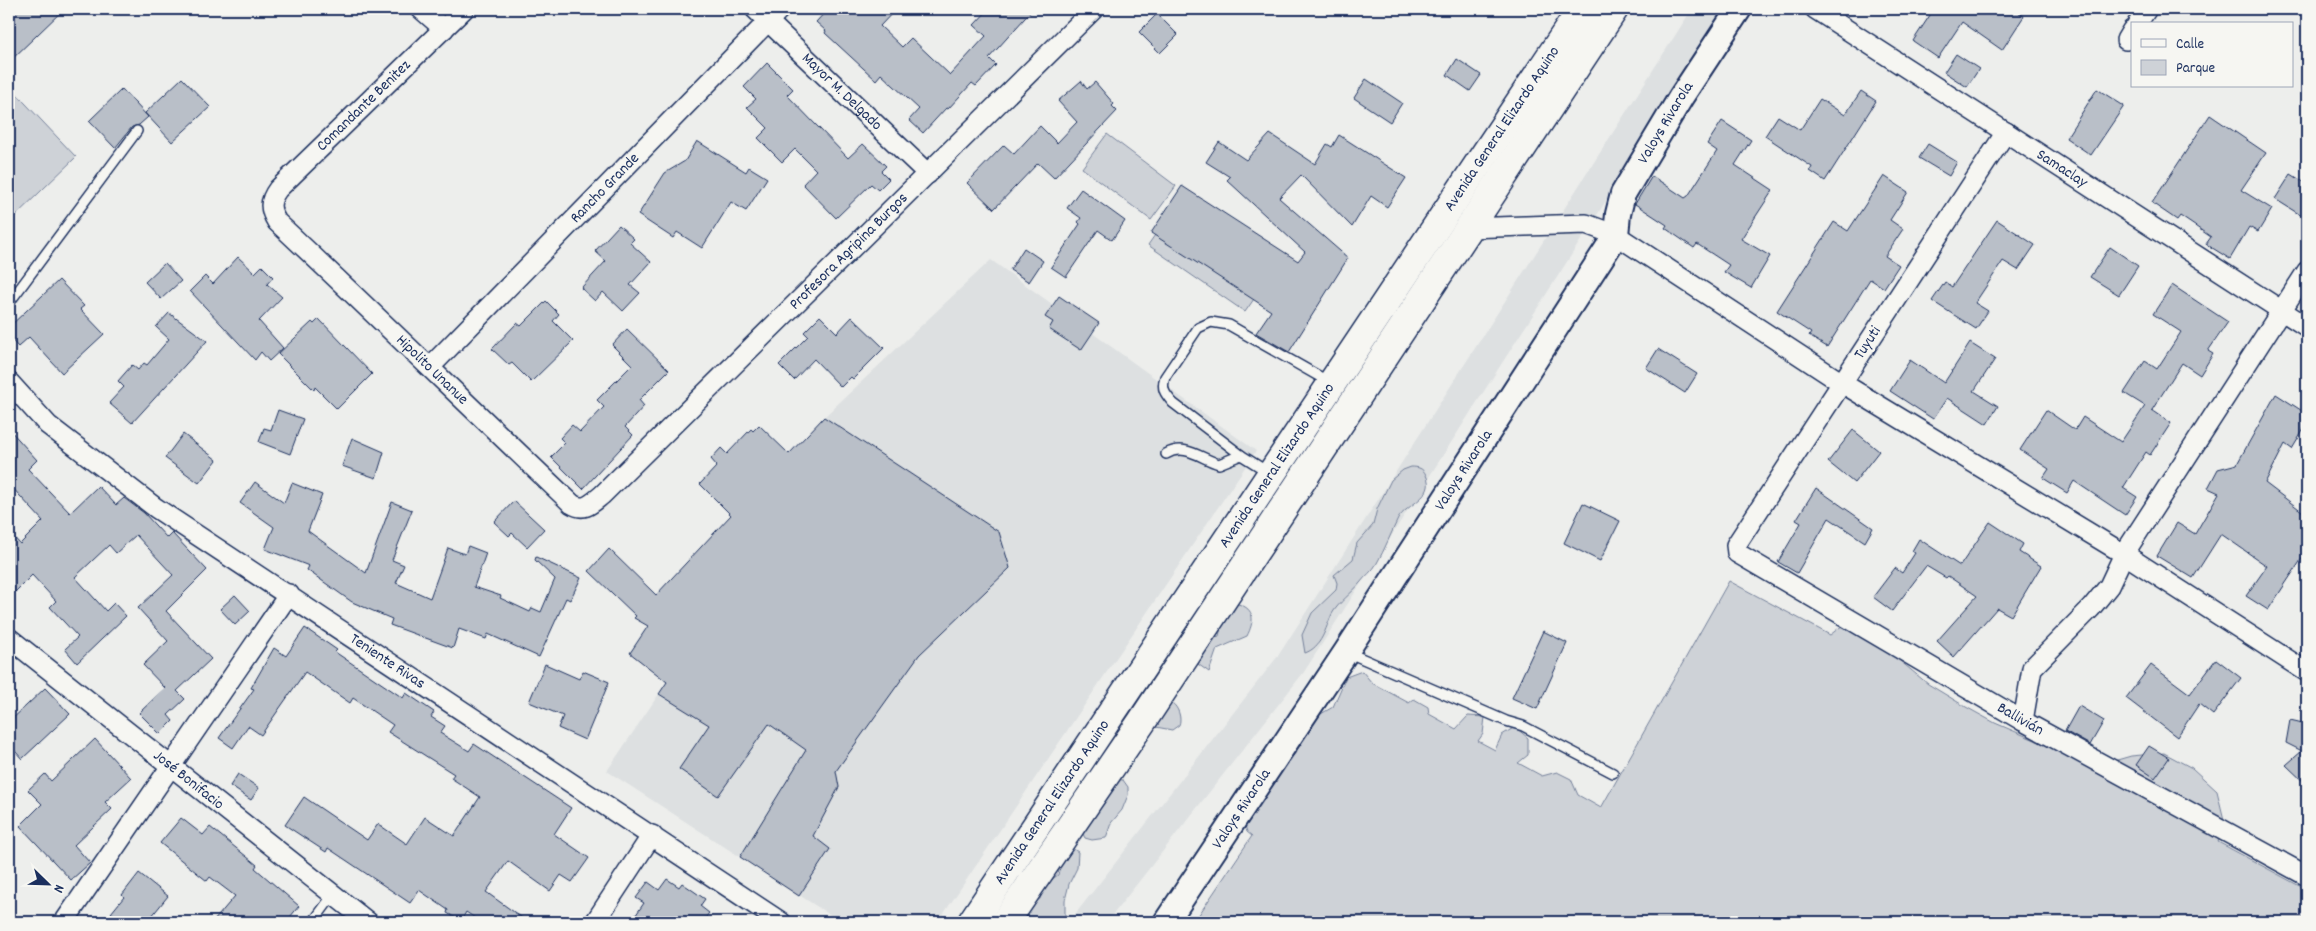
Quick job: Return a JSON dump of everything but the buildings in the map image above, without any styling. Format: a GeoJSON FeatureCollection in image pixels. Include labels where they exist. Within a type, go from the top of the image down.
{"type":"FeatureCollection","features":[{"type":"Feature","properties":{"kind":"main road","name":"Avenida General Elizardo Aquino"},"geometry":{"type":"LineString","coordinates":[[972,922],[1582,9]]}},
{"type":"Feature","properties":{"kind":"main road","name":"Avenida General Elizardo Aquino"},"geometry":{"type":"LineString","coordinates":[[1006,922],[1141,723],[1614,9]]}},
{"type":"Feature","properties":{"kind":"street"},"geometry":{"type":"LineString","coordinates":[[420,9],[444,29]]}},
{"type":"Feature","properties":{"kind":"street","name":"Comandante Benitez"},"geometry":{"type":"LineString","coordinates":[[270,207],[272,197],[278,189],[464,9]]}},
{"type":"Feature","properties":{"kind":"street","name":"Profesora Agripina Burgos"},"geometry":{"type":"LineString","coordinates":[[602,495],[1094,9]]}},
{"type":"Feature","properties":{"kind":"street","name":"Valoys Rivarola"},"geometry":{"type":"LineString","coordinates":[[1166,922],[1346,652],[1616,235],[1618,214],[1623,194],[1681,97],[1739,9]]}},
{"type":"Feature","properties":{"kind":"street","name":"Samaclay"},"geometry":{"type":"LineString","coordinates":[[1815,9],[2307,327]]}},
{"type":"Feature","properties":{"kind":"street"},"geometry":{"type":"LineString","coordinates":[[2138,22],[2147,9]]}},
{"type":"Feature","properties":{"kind":"street","name":"Mayor M. Delgado"},"geometry":{"type":"LineString","coordinates":[[767,13],[928,174]]}},
{"type":"Feature","properties":{"kind":"street","name":"Rancho Grande"},"geometry":{"type":"LineString","coordinates":[[430,367],[767,13]]}},
{"type":"Feature","properties":{"kind":"street","name":"Tuyuti"},"geometry":{"type":"LineString","coordinates":[[1739,556],[1736,545],[2006,132]]}},
{"type":"Feature","properties":{"kind":"street","name":"Hipolito Unanue"},"geometry":{"type":"LineString","coordinates":[[270,207],[277,222],[572,504],[578,508],[585,508],[602,495]]}},
{"type":"Feature","properties":{"kind":"street"},"geometry":{"type":"LineString","coordinates":[[1468,228],[1586,224],[1616,235],[1842,383],[2124,554],[2307,672]]}},
{"type":"Feature","properties":{"kind":"street"},"geometry":{"type":"LineString","coordinates":[[2023,721],[2032,668],[2091,608],[2109,586],[2124,554],[2307,270]]}},
{"type":"Feature","properties":{"kind":"street","name":"Teniente Rivas"},"geometry":{"type":"LineString","coordinates":[[9,382],[48,425],[156,508],[289,594],[781,922]]}},
{"type":"Feature","properties":{"kind":"street","name":"Ballivián"},"geometry":{"type":"LineString","coordinates":[[1739,556],[2023,721],[2307,876]]}},
{"type":"Feature","properties":{"kind":"street"},"geometry":{"type":"LineString","coordinates":[[64,922],[289,594]]}},
{"type":"Feature","properties":{"kind":"street","name":"José Bonifacio"},"geometry":{"type":"LineString","coordinates":[[9,638],[368,922]]}},
{"type":"Feature","properties":{"kind":"street"},"geometry":{"type":"LineString","coordinates":[[595,922],[652,835]]}},
{"type":"Feature","properties":{"kind":"lane"},"geometry":{"type":"LineString","coordinates":[[9,303],[137,131]]}},
{"type":"Feature","properties":{"kind":"lane"},"geometry":{"type":"LineString","coordinates":[[1271,474],[1241,455],[1173,403],[1164,393],[1163,384],[1165,377],[1198,328],[1211,322],[1229,326],[1332,384]]}},
{"type":"Feature","properties":{"kind":"lane"},"geometry":{"type":"LineString","coordinates":[[1166,454],[1175,449],[1183,449],[1219,464],[1241,455]]}},
{"type":"Feature","properties":{"kind":"lane"},"geometry":{"type":"LineString","coordinates":[[1346,652],[1506,721],[1523,726],[1613,773]]}},
{"type":"Feature","properties":{"kind":"lane"},"geometry":{"type":"LineString","coordinates":[[313,922],[333,895]]}},
{"type":"Feature","properties":{"kind":"shaded area"},"geometry":{"type":"Polygon","coordinates":[[[1692,9],[1729,9],[1304,672],[1107,922],[1069,922],[1278,656],[1692,9]]]}},
{"type":"Feature","properties":{"kind":"shaded area"},"geometry":{"type":"Polygon","coordinates":[[[991,260],[1256,451],[938,922],[841,922],[607,771],[667,682],[630,653],[648,626],[634,618],[824,417],[991,260]]]}},
{"type":"Feature","properties":{"kind":"green space"},"geometry":{"type":"Polygon","coordinates":[[[9,86],[76,157],[9,222],[9,86]]]}},
{"type":"Feature","properties":{"kind":"green space"},"geometry":{"type":"Polygon","coordinates":[[[1107,134],[1176,186],[1151,220],[1082,168],[1107,134]]]}},
{"type":"Feature","properties":{"kind":"green space"},"geometry":{"type":"Polygon","coordinates":[[[1184,193],[1281,260],[1245,312],[1148,245],[1184,193]]]}},
{"type":"Feature","properties":{"kind":"green space"},"geometry":{"type":"Polygon","coordinates":[[[1411,467],[1420,468],[1425,473],[1428,483],[1424,495],[1398,519],[1375,566],[1332,614],[1319,642],[1305,653],[1302,635],[1312,613],[1336,590],[1337,583],[1334,575],[1353,559],[1357,543],[1373,525],[1377,509],[1391,480],[1403,470],[1411,467]]]}},
{"type":"Feature","properties":{"kind":"green space"},"geometry":{"type":"Polygon","coordinates":[[[1729,581],[1830,635],[1843,625],[1876,641],[1928,684],[1966,707],[1995,723],[2070,755],[2100,765],[2131,756],[2164,753],[2192,768],[2217,791],[2225,824],[2218,842],[2307,890],[2307,922],[1194,922],[1252,836],[1247,832],[1242,816],[1281,766],[1294,755],[1319,715],[1333,707],[1346,677],[1362,671],[1372,683],[1409,703],[1414,699],[1428,707],[1429,714],[1456,729],[1468,716],[1485,717],[1483,734],[1478,741],[1495,750],[1502,735],[1515,727],[1528,738],[1528,755],[1518,763],[1542,776],[1557,772],[1571,779],[1578,795],[1601,808],[1729,581]]]}},
{"type":"Feature","properties":{"kind":"green space"},"geometry":{"type":"Polygon","coordinates":[[[1238,604],[1244,606],[1251,613],[1252,621],[1247,636],[1217,649],[1209,672],[1195,662],[1211,639],[1219,636],[1225,617],[1238,604]]]}},
{"type":"Feature","properties":{"kind":"green space"},"geometry":{"type":"Polygon","coordinates":[[[1172,703],[1179,713],[1179,725],[1172,730],[1156,727],[1154,723],[1172,703]]]}},
{"type":"Feature","properties":{"kind":"green space"},"geometry":{"type":"Polygon","coordinates":[[[1115,779],[1123,780],[1128,787],[1128,795],[1122,810],[1111,823],[1106,838],[1092,840],[1085,838],[1081,830],[1115,779]]]}},
{"type":"Feature","properties":{"kind":"green space"},"geometry":{"type":"Polygon","coordinates":[[[1072,848],[1078,852],[1077,868],[1069,884],[1065,900],[1065,916],[1060,922],[1030,922],[1023,914],[1033,903],[1040,899],[1045,884],[1058,875],[1061,860],[1072,848]]]}}]}
